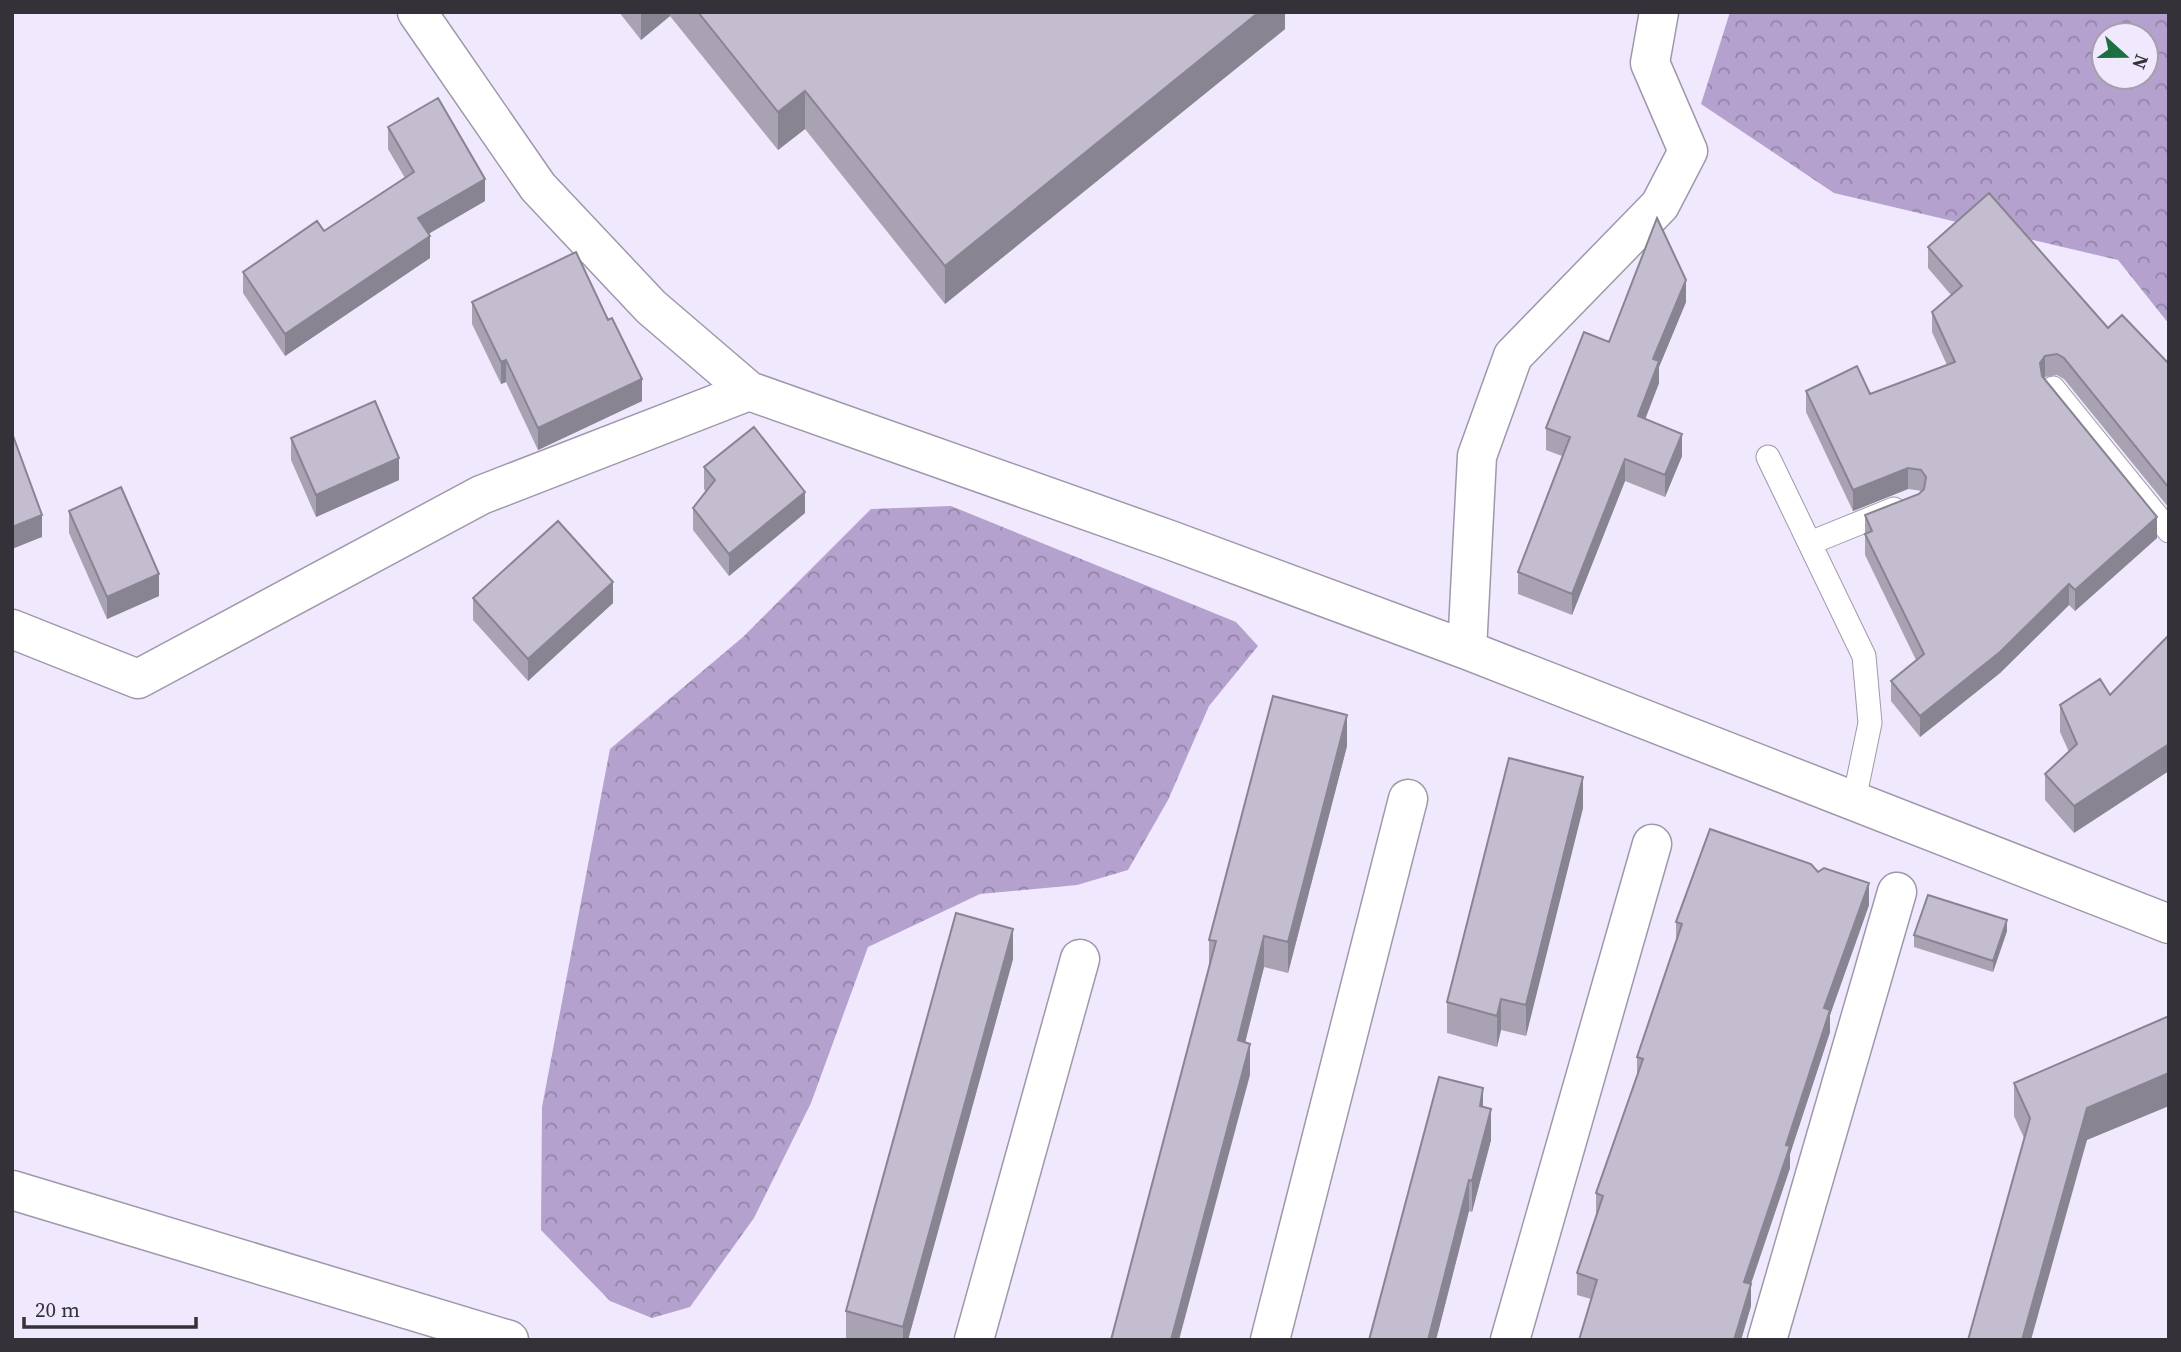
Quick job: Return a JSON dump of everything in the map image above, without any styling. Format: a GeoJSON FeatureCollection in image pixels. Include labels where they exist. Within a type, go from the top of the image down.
{"type":"FeatureCollection","features":[{"type":"Feature","properties":{"kind":"street"},"geometry":{"type":"LineString","coordinates":[[417,12],[538,187],[651,307],[749,391],[1170,540],[1467,650],[2169,924]]}},
{"type":"Feature","properties":{"kind":"street"},"geometry":{"type":"LineString","coordinates":[[1467,650],[1477,456],[1513,356],[1660,205],[1688,151],[1650,63],[1659,12]]}},
{"type":"Feature","properties":{"kind":"street"},"geometry":{"type":"LineString","coordinates":[[12,629],[138,679],[481,495],[749,391]]}},
{"type":"Feature","properties":{"kind":"street"},"geometry":{"type":"LineString","coordinates":[[1270,1340],[1408,799]]}},
{"type":"Feature","properties":{"kind":"street"},"geometry":{"type":"LineString","coordinates":[[1510,1340],[1652,844]]}},
{"type":"Feature","properties":{"kind":"street"},"geometry":{"type":"LineString","coordinates":[[1767,1340],[1897,891]]}},
{"type":"Feature","properties":{"kind":"street"},"geometry":{"type":"LineString","coordinates":[[974,1340],[1080,959]]}},
{"type":"Feature","properties":{"kind":"street"},"geometry":{"type":"LineString","coordinates":[[12,1190],[509,1340]]}},
{"type":"Feature","properties":{"kind":"lane"},"geometry":{"type":"LineString","coordinates":[[2053,388],[2169,531]]}},
{"type":"Feature","properties":{"kind":"lane"},"geometry":{"type":"LineString","coordinates":[[1768,457],[1864,656],[1870,723],[1853,800]]}},
{"type":"Feature","properties":{"kind":"lane"},"geometry":{"type":"LineString","coordinates":[[1810,543],[1913,502]]}},
{"type":"Feature","properties":{"kind":"green space"},"geometry":{"type":"Polygon","coordinates":[[[1730,12],[2169,12],[2169,324],[2118,260],[1834,193],[1701,104],[1730,12]]]}},
{"type":"Feature","properties":{"kind":"green space"},"geometry":{"type":"Polygon","coordinates":[[[951,506],[1236,622],[1258,646],[1209,706],[1168,800],[1128,870],[1077,885],[980,894],[868,947],[811,1103],[754,1218],[690,1307],[652,1318],[610,1301],[541,1230],[542,1107],[610,749],[743,637],[871,509],[951,506]]]}},
{"type":"Feature","properties":{"kind":"building"},"geometry":{"type":"Polygon","coordinates":[[[698,12],[1259,12],[945,266],[805,91],[778,112],[698,12]]]}},
{"type":"Feature","properties":{"kind":"building"},"geometry":{"type":"Polygon","coordinates":[[[438,98],[485,179],[418,218],[430,236],[285,334],[243,272],[317,221],[324,231],[414,172],[388,127],[438,98]]]}},
{"type":"Feature","properties":{"kind":"building"},"geometry":{"type":"Polygon","coordinates":[[[1989,193],[2108,328],[2122,315],[2169,364],[2169,488],[2064,358],[2057,354],[2045,356],[2040,363],[2042,376],[2157,517],[2075,590],[2069,584],[2000,652],[1920,716],[1891,681],[1924,654],[1865,534],[1872,531],[1865,515],[1919,494],[1924,489],[1926,477],[1921,470],[1908,468],[1853,490],[1806,391],[1857,366],[1870,394],[1955,362],[1932,312],[1962,286],[1928,247],[1989,193]]]}},
{"type":"Feature","properties":{"kind":"building"},"geometry":{"type":"Polygon","coordinates":[[[1657,218],[1686,280],[1653,359],[1659,361],[1638,416],[1682,434],[1665,475],[1625,459],[1572,594],[1518,572],[1570,437],[1546,428],[1584,332],[1609,342],[1657,218]]]}},
{"type":"Feature","properties":{"kind":"building"},"geometry":{"type":"Polygon","coordinates":[[[576,252],[608,320],[612,318],[642,379],[538,428],[506,360],[501,362],[472,302],[576,252]]]}},
{"type":"Feature","properties":{"kind":"building"},"geometry":{"type":"Polygon","coordinates":[[[375,401],[399,458],[316,495],[291,438],[375,401]]]}},
{"type":"Feature","properties":{"kind":"building"},"geometry":{"type":"Polygon","coordinates":[[[754,427],[805,492],[729,554],[693,508],[715,480],[704,467],[754,427]]]}},
{"type":"Feature","properties":{"kind":"building"},"geometry":{"type":"Polygon","coordinates":[[[12,433],[42,515],[12,527],[12,433]]]}},
{"type":"Feature","properties":{"kind":"building"},"geometry":{"type":"Polygon","coordinates":[[[121,487],[159,574],[107,597],[69,511],[121,487]]]}},
{"type":"Feature","properties":{"kind":"building"},"geometry":{"type":"Polygon","coordinates":[[[558,521],[613,582],[528,659],[473,598],[558,521]]]}},
{"type":"Feature","properties":{"kind":"building"},"geometry":{"type":"Polygon","coordinates":[[[2169,635],[2169,744],[2074,806],[2045,774],[2077,744],[2060,705],[2100,679],[2110,695],[2169,635]]]}},
{"type":"Feature","properties":{"kind":"building"},"geometry":{"type":"Polygon","coordinates":[[[1273,696],[1347,715],[1288,942],[1264,936],[1238,1040],[1250,1044],[1171,1340],[1111,1340],[1216,941],[1209,940],[1273,696]]]}},
{"type":"Feature","properties":{"kind":"building"},"geometry":{"type":"Polygon","coordinates":[[[1509,758],[1583,777],[1526,1005],[1501,999],[1497,1016],[1447,1002],[1509,758]]]}},
{"type":"Feature","properties":{"kind":"building"},"geometry":{"type":"Polygon","coordinates":[[[1710,829],[1811,864],[1818,872],[1824,868],[1869,883],[1824,1008],[1830,1010],[1786,1145],[1790,1146],[1744,1282],[1751,1284],[1734,1340],[1579,1340],[1597,1280],[1577,1273],[1603,1196],[1596,1193],[1643,1059],[1637,1057],[1682,924],[1676,922],[1710,829]]]}},
{"type":"Feature","properties":{"kind":"building"},"geometry":{"type":"Polygon","coordinates":[[[1928,895],[2007,920],[1993,961],[1914,935],[1928,895]]]}},
{"type":"Feature","properties":{"kind":"building"},"geometry":{"type":"Polygon","coordinates":[[[956,913],[1013,929],[903,1327],[846,1311],[956,913]]]}},
{"type":"Feature","properties":{"kind":"building"},"geometry":{"type":"Polygon","coordinates":[[[2169,1016],[2169,1073],[2087,1108],[2022,1340],[1968,1340],[2030,1118],[2014,1083],[2169,1016]]]}},
{"type":"Feature","properties":{"kind":"building"},"geometry":{"type":"Polygon","coordinates":[[[1439,1077],[1483,1088],[1480,1106],[1491,1109],[1472,1181],[1469,1180],[1428,1340],[1369,1340],[1439,1077]]]}}]}
